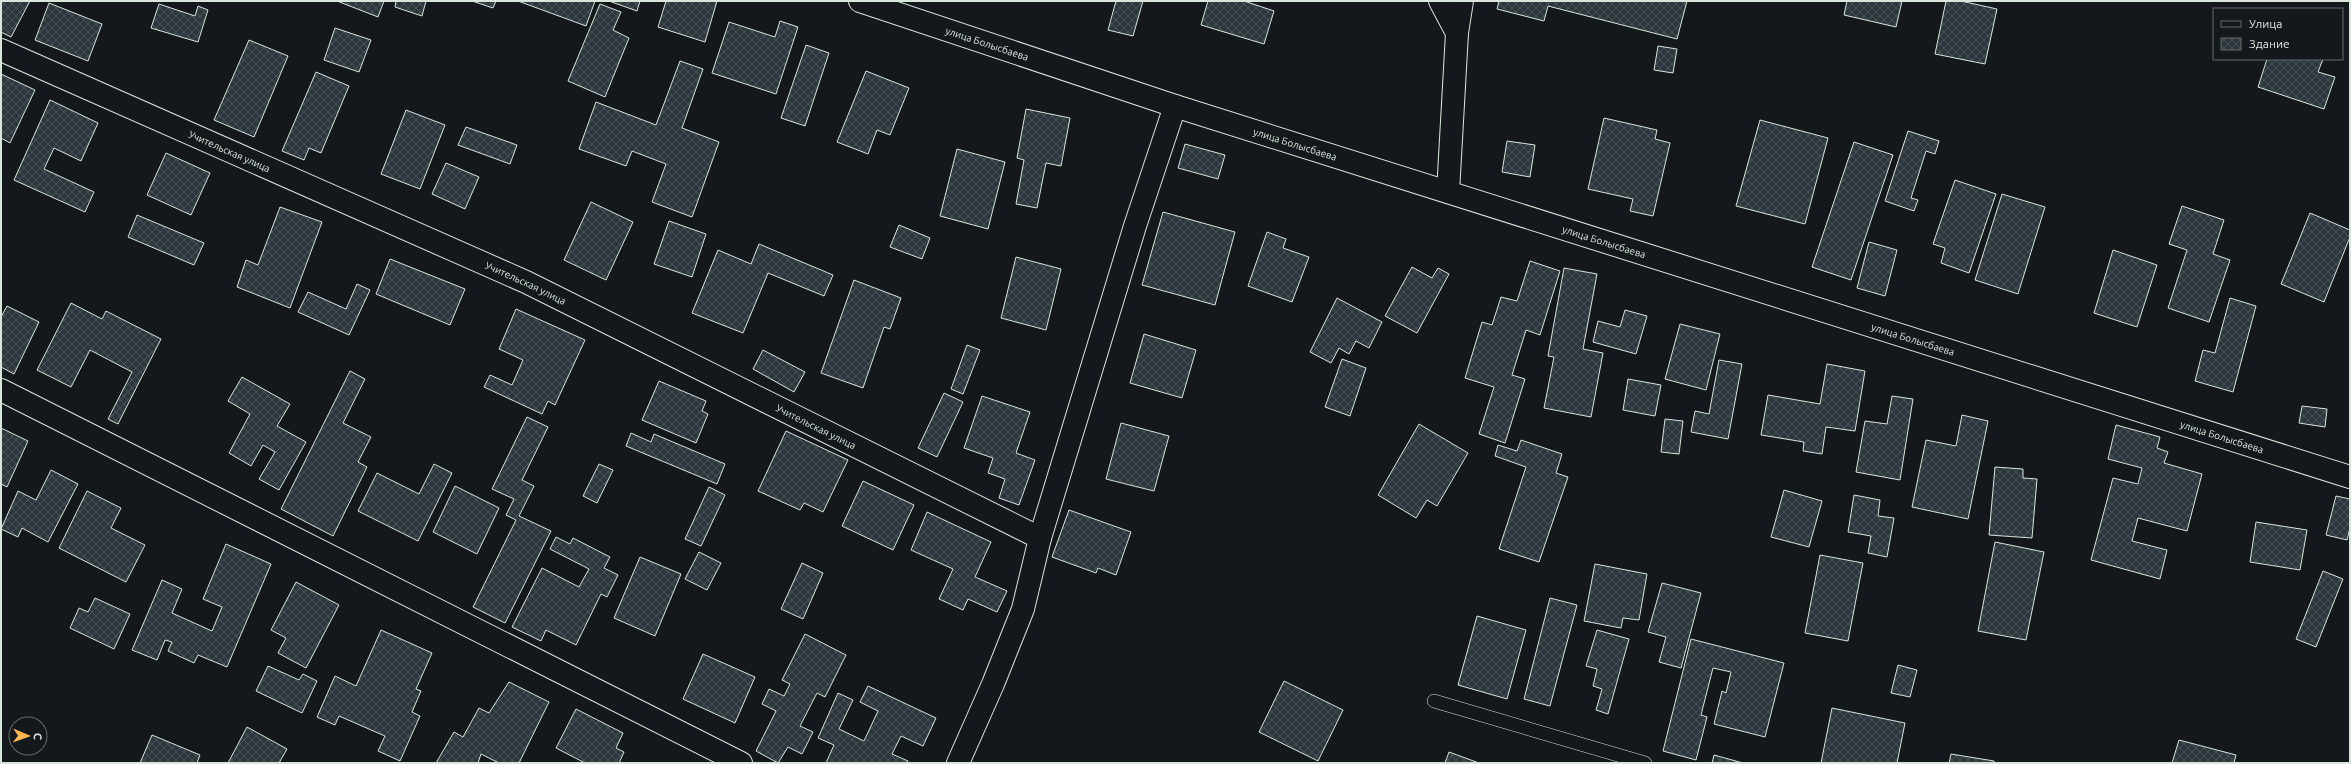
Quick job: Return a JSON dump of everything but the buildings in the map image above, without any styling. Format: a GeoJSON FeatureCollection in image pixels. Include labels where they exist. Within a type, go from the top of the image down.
{"type":"FeatureCollection","features":[{"type":"Feature","properties":{"kind":"street","name":"улица Болысбаева"},"geometry":{"type":"LineString","coordinates":[[860,1],[1175,106],[2350,477]]}},
{"type":"Feature","properties":{"kind":"street"},"geometry":{"type":"LineString","coordinates":[[1440,1],[1457,33]]}},
{"type":"Feature","properties":{"kind":"street"},"geometry":{"type":"LineString","coordinates":[[1448,192],[1457,33],[1462,1]]}},
{"type":"Feature","properties":{"kind":"street","name":"Учительская улица"},"geometry":{"type":"LineString","coordinates":[[1,50],[526,282],[1040,538]]}},
{"type":"Feature","properties":{"kind":"street"},"geometry":{"type":"LineString","coordinates":[[958,763],[993,684],[1023,609],[1040,538],[1135,226],[1175,106]]}},
{"type":"Feature","properties":{"kind":"street"},"geometry":{"type":"LineString","coordinates":[[1,390],[741,763]]}},
{"type":"Feature","properties":{"kind":"lane"},"geometry":{"type":"LineString","coordinates":[[1434,701],[1645,763]]}}]}
